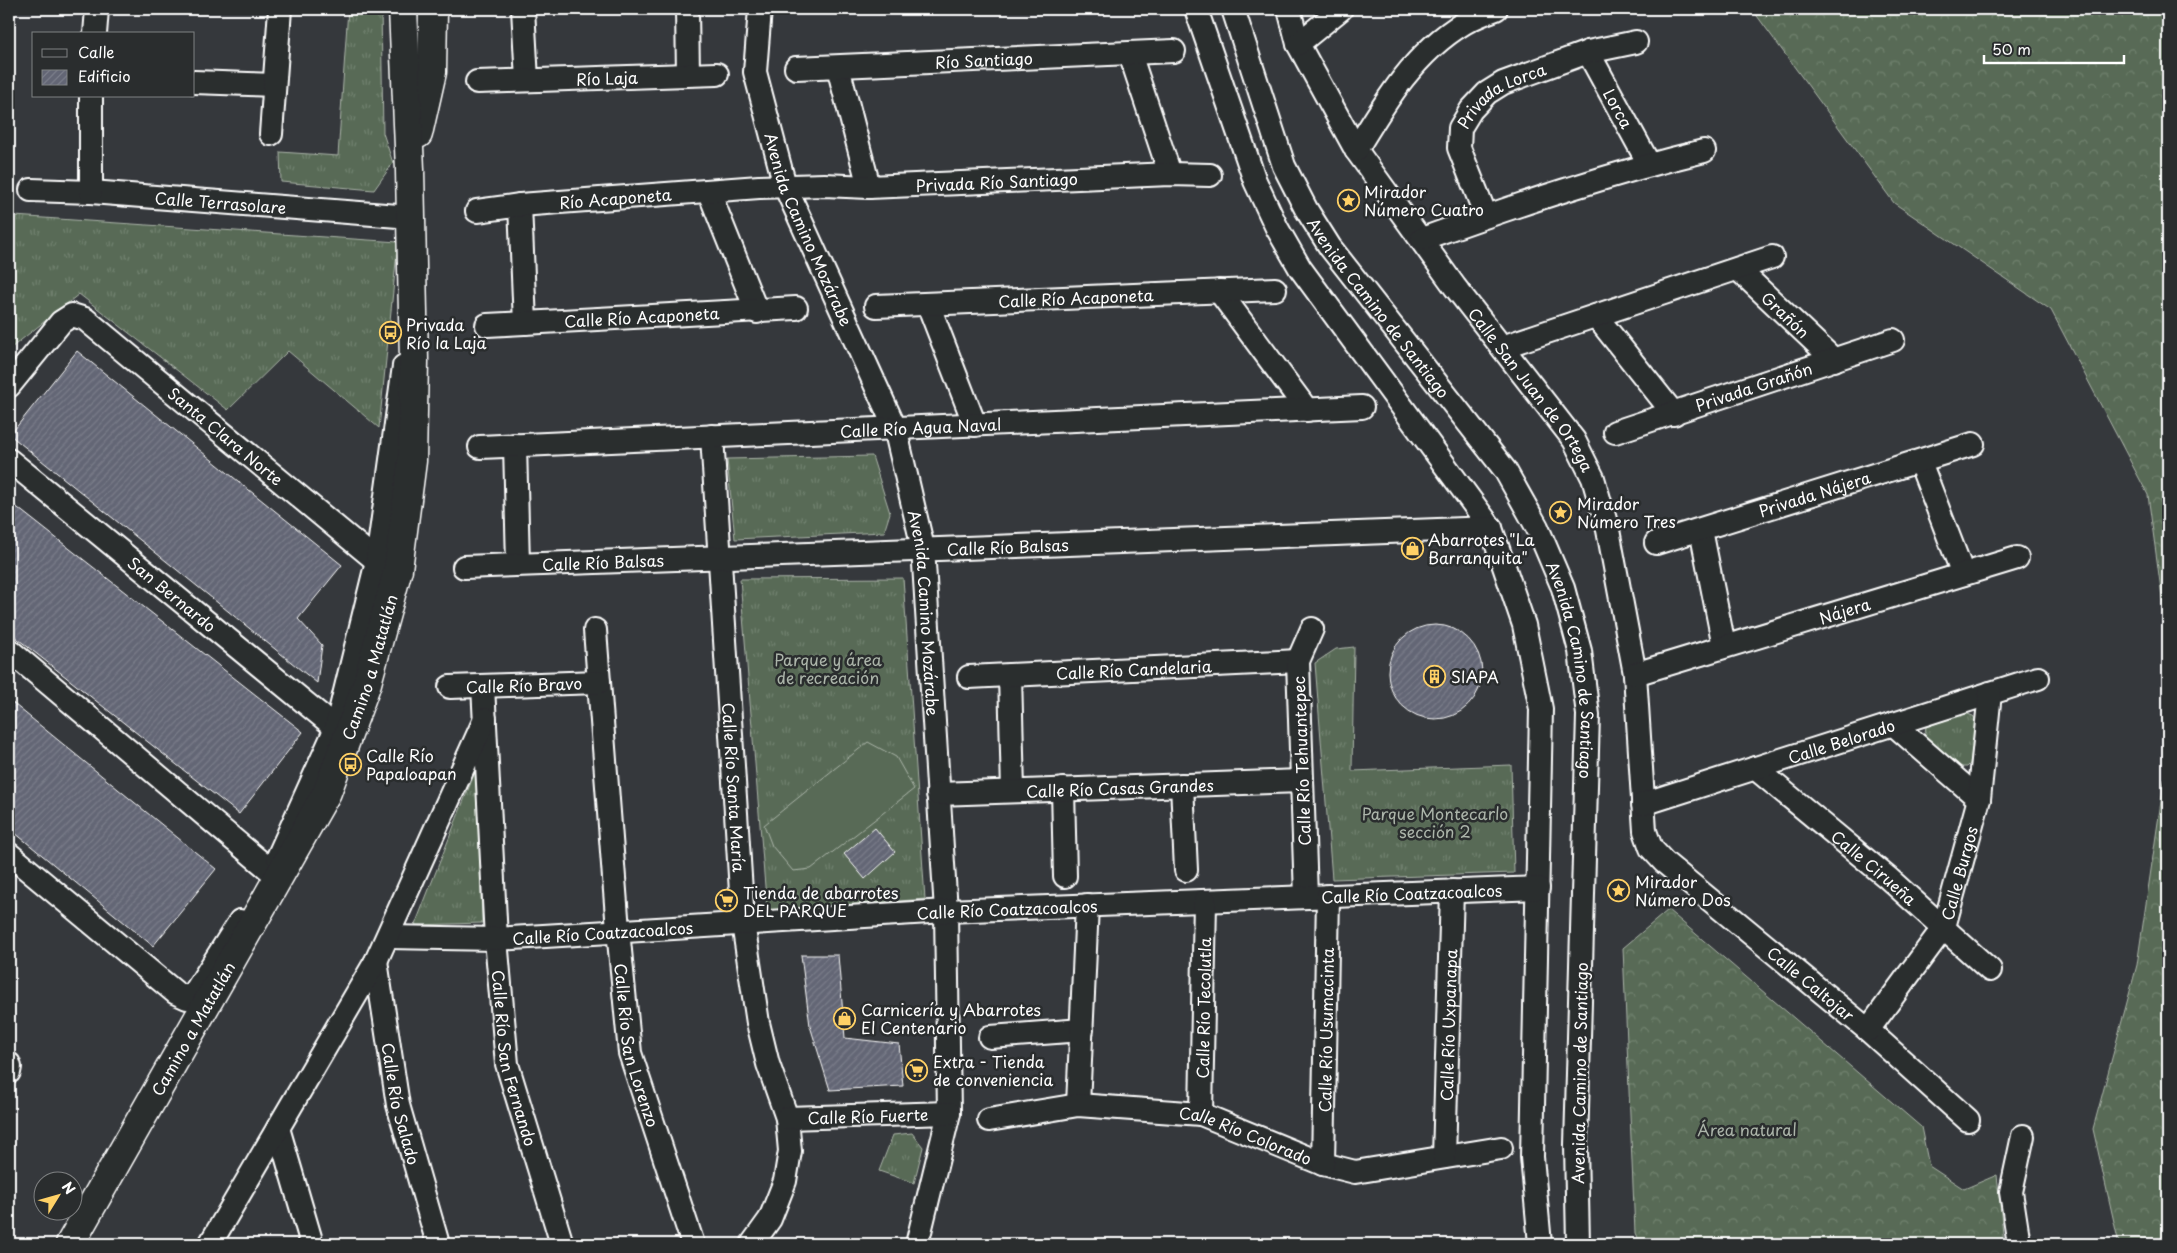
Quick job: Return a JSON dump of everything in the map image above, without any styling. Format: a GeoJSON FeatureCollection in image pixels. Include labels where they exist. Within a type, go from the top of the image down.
{"type":"FeatureCollection","features":[{"type":"Feature","properties":{"kind":"street"},"geometry":{"type":"LineString","coordinates":[[95,32],[97,9]]}},
{"type":"Feature","properties":{"kind":"street"},"geometry":{"type":"LineString","coordinates":[[271,134],[280,9]]}},
{"type":"Feature","properties":{"kind":"street","name":"Camino a Matatlán"},"geometry":{"type":"LineString","coordinates":[[70,1244],[327,792],[368,683],[398,569],[412,461],[413,310],[410,170],[403,9]]}},
{"type":"Feature","properties":{"kind":"street","name":"Camino a Matatlán"},"geometry":{"type":"LineString","coordinates":[[410,170],[432,72],[432,9]]}},
{"type":"Feature","properties":{"kind":"street"},"geometry":{"type":"LineString","coordinates":[[523,9],[527,80]]}},
{"type":"Feature","properties":{"kind":"street"},"geometry":{"type":"LineString","coordinates":[[687,9],[688,74]]}},
{"type":"Feature","properties":{"kind":"street","name":"Avenida Camino Mozárabe"},"geometry":{"type":"LineString","coordinates":[[760,9],[755,72],[785,186],[895,428],[923,548],[946,911],[949,1113],[917,1244]]}},
{"type":"Feature","properties":{"kind":"street","name":"Avenida Camino de Santiago"},"geometry":{"type":"LineString","coordinates":[[1196,9],[1255,181],[1277,228],[1300,268],[1491,528],[1524,625],[1541,709],[1532,1157],[1540,1244]]}},
{"type":"Feature","properties":{"kind":"street","name":"Avenida Camino de Santiago"},"geometry":{"type":"LineString","coordinates":[[1233,9],[1284,166],[1306,209],[1330,247],[1505,470],[1537,527],[1563,588],[1580,651],[1588,715],[1576,1145],[1578,1244]]}},
{"type":"Feature","properties":{"kind":"street","name":"Calle San Juan de Ortega"},"geometry":{"type":"LineString","coordinates":[[1289,9],[1298,44],[1356,150],[1502,347],[1574,440],[1593,478],[1608,530],[1635,674],[1645,831],[1652,848]]}},
{"type":"Feature","properties":{"kind":"street"},"geometry":{"type":"LineString","coordinates":[[1298,44],[1341,9]]}},
{"type":"Feature","properties":{"kind":"street"},"geometry":{"type":"LineString","coordinates":[[1356,150],[1387,98],[1410,69],[1434,46],[1464,23],[1496,9]]}},
{"type":"Feature","properties":{"kind":"street","name":"Privada Lorca"},"geometry":{"type":"LineString","coordinates":[[1486,216],[1459,148],[1460,128],[1471,110],[1487,93],[1503,83],[1588,52],[1636,42]]}},
{"type":"Feature","properties":{"kind":"street","name":"Río Santiago"},"geometry":{"type":"LineString","coordinates":[[796,68],[1174,51]]}},
{"type":"Feature","properties":{"kind":"street","name":"Lorca"},"geometry":{"type":"LineString","coordinates":[[1588,52],[1649,164]]}},
{"type":"Feature","properties":{"kind":"street"},"geometry":{"type":"LineString","coordinates":[[1130,54],[1170,174]]}},
{"type":"Feature","properties":{"kind":"street"},"geometry":{"type":"LineString","coordinates":[[838,67],[869,188]]}},
{"type":"Feature","properties":{"kind":"street","name":"Río Laja"},"geometry":{"type":"LineString","coordinates":[[477,82],[717,74]]}},
{"type":"Feature","properties":{"kind":"street"},"geometry":{"type":"LineString","coordinates":[[195,82],[274,86]]}},
{"type":"Feature","properties":{"kind":"street"},"geometry":{"type":"LineString","coordinates":[[90,192],[91,98]]}},
{"type":"Feature","properties":{"kind":"street"},"geometry":{"type":"LineString","coordinates":[[1422,239],[1486,216],[1649,164],[1704,151]]}},
{"type":"Feature","properties":{"kind":"street","name":"Privada Río Santiago"},"geometry":{"type":"LineString","coordinates":[[785,186],[869,188],[1170,174],[1210,175]]}},
{"type":"Feature","properties":{"kind":"street","name":"Río Acaponeta"},"geometry":{"type":"LineString","coordinates":[[477,212],[520,205],[785,186]]}},
{"type":"Feature","properties":{"kind":"street","name":"Calle Terrasolare"},"geometry":{"type":"LineString","coordinates":[[32,190],[90,192],[410,217]]}},
{"type":"Feature","properties":{"kind":"street"},"geometry":{"type":"LineString","coordinates":[[709,192],[757,312]]}},
{"type":"Feature","properties":{"kind":"street"},"geometry":{"type":"LineString","coordinates":[[520,205],[525,323]]}},
{"type":"Feature","properties":{"kind":"street"},"geometry":{"type":"LineString","coordinates":[[1502,347],[1772,257]]}},
{"type":"Feature","properties":{"kind":"street","name":"Grañón"},"geometry":{"type":"LineString","coordinates":[[1738,269],[1834,360]]}},
{"type":"Feature","properties":{"kind":"street","name":"Calle Río Acaponeta"},"geometry":{"type":"LineString","coordinates":[[876,306],[1275,289]]}},
{"type":"Feature","properties":{"kind":"street"},"geometry":{"type":"LineString","coordinates":[[1219,291],[1307,410]]}},
{"type":"Feature","properties":{"kind":"street"},"geometry":{"type":"LineString","coordinates":[[928,304],[975,425]]}},
{"type":"Feature","properties":{"kind":"street","name":"Calle Río Acaponeta"},"geometry":{"type":"LineString","coordinates":[[487,325],[757,312],[796,308]]}},
{"type":"Feature","properties":{"kind":"street"},"geometry":{"type":"LineString","coordinates":[[9,854],[176,993],[187,998],[195,992],[271,871],[336,728],[377,561],[413,310]]}},
{"type":"Feature","properties":{"kind":"street","name":"Santa Clara Norte"},"geometry":{"type":"LineString","coordinates":[[9,386],[61,322],[72,315],[85,319],[377,561]]}},
{"type":"Feature","properties":{"kind":"street"},"geometry":{"type":"LineString","coordinates":[[1596,316],[1674,414]]}},
{"type":"Feature","properties":{"kind":"street","name":"Privada Grañón"},"geometry":{"type":"LineString","coordinates":[[1615,432],[1893,340]]}},
{"type":"Feature","properties":{"kind":"street","name":"Calle Río Agua Naval"},"geometry":{"type":"LineString","coordinates":[[480,447],[1362,408]]}},
{"type":"Feature","properties":{"kind":"street","name":"Calle Río Santa María"},"geometry":{"type":"LineString","coordinates":[[712,436],[743,923],[758,1023],[768,1064],[787,1118],[790,1152],[785,1182],[770,1219],[752,1244]]}},
{"type":"Feature","properties":{"kind":"street","name":"Privada Nájera"},"geometry":{"type":"LineString","coordinates":[[1656,543],[1920,462],[1972,444]]}},
{"type":"Feature","properties":{"kind":"street"},"geometry":{"type":"LineString","coordinates":[[515,445],[518,564]]}},
{"type":"Feature","properties":{"kind":"street","name":"San Bernardo"},"geometry":{"type":"LineString","coordinates":[[9,460],[336,728]]}},
{"type":"Feature","properties":{"kind":"street"},"geometry":{"type":"LineString","coordinates":[[1920,462],[1963,574]]}},
{"type":"Feature","properties":{"kind":"street","name":"Calle Río Balsas"},"geometry":{"type":"LineString","coordinates":[[464,567],[923,548],[1491,528]]}},
{"type":"Feature","properties":{"kind":"street"},"geometry":{"type":"LineString","coordinates":[[1701,530],[1724,646]]}},
{"type":"Feature","properties":{"kind":"street","name":"Nájera"},"geometry":{"type":"LineString","coordinates":[[1635,674],[2017,558]]}},
{"type":"Feature","properties":{"kind":"street","name":"Calle Río Tehuantepec"},"geometry":{"type":"LineString","coordinates":[[1312,628],[1298,661],[1302,781],[1317,896]]}},
{"type":"Feature","properties":{"kind":"street","name":"Calle Río San Lorenzo"},"geometry":{"type":"LineString","coordinates":[[595,630],[618,930],[630,1053],[693,1244]]}},
{"type":"Feature","properties":{"kind":"street"},"geometry":{"type":"LineString","coordinates":[[9,650],[271,871]]}},
{"type":"Feature","properties":{"kind":"street","name":"Calle Río Candelaria"},"geometry":{"type":"LineString","coordinates":[[970,677],[1298,661]]}},
{"type":"Feature","properties":{"kind":"street"},"geometry":{"type":"LineString","coordinates":[[1010,675],[1012,791]]}},
{"type":"Feature","properties":{"kind":"street","name":"Calle Belorado"},"geometry":{"type":"LineString","coordinates":[[1643,804],[2038,678]]}},
{"type":"Feature","properties":{"kind":"street","name":"Calle Río Bravo"},"geometry":{"type":"LineString","coordinates":[[450,687],[599,682]]}},
{"type":"Feature","properties":{"kind":"street","name":"Calle Río San Fernando"},"geometry":{"type":"LineString","coordinates":[[483,686],[496,939],[506,1064],[562,1244]]}},
{"type":"Feature","properties":{"kind":"street","name":"Calle Burgos"},"geometry":{"type":"LineString","coordinates":[[1868,1030],[1944,926],[1979,799],[1990,693]]}},
{"type":"Feature","properties":{"kind":"street"},"geometry":{"type":"LineString","coordinates":[[210,1244],[376,961],[485,719]]}},
{"type":"Feature","properties":{"kind":"street"},"geometry":{"type":"LineString","coordinates":[[1893,724],[1979,799]]}},
{"type":"Feature","properties":{"kind":"street","name":"Calle Cirueña"},"geometry":{"type":"LineString","coordinates":[[1755,768],[1944,926],[1990,970]]}},
{"type":"Feature","properties":{"kind":"street","name":"Calle Río Casas Grandes"},"geometry":{"type":"LineString","coordinates":[[938,794],[1302,781]]}},
{"type":"Feature","properties":{"kind":"street"},"geometry":{"type":"LineString","coordinates":[[1182,785],[1186,870]]}},
{"type":"Feature","properties":{"kind":"street"},"geometry":{"type":"LineString","coordinates":[[1063,789],[1065,876]]}},
{"type":"Feature","properties":{"kind":"street","name":"Calle Caltojar"},"geometry":{"type":"LineString","coordinates":[[1652,848],[1664,862],[1868,1030],[1968,1120]]}},
{"type":"Feature","properties":{"kind":"street","name":"Calle Río Coatzacoalcos"},"geometry":{"type":"LineString","coordinates":[[388,937],[496,939],[946,911],[1538,888]]}},
{"type":"Feature","properties":{"kind":"street","name":"Calle Río Uxpanapa"},"geometry":{"type":"LineString","coordinates":[[1444,1157],[1452,891]]}},
{"type":"Feature","properties":{"kind":"street","name":"Calle Río Usumacinta"},"geometry":{"type":"LineString","coordinates":[[1317,896],[1323,1164]]}},
{"type":"Feature","properties":{"kind":"street","name":"Calle Río Tecolutla"},"geometry":{"type":"LineString","coordinates":[[1201,1114],[1205,901]]}},
{"type":"Feature","properties":{"kind":"street"},"geometry":{"type":"LineString","coordinates":[[1078,1105],[1087,906]]}},
{"type":"Feature","properties":{"kind":"street","name":"Calle Río Salado"},"geometry":{"type":"LineString","coordinates":[[376,961],[398,1105],[438,1244]]}},
{"type":"Feature","properties":{"kind":"street"},"geometry":{"type":"LineString","coordinates":[[990,1037],[1082,1030]]}},
{"type":"Feature","properties":{"kind":"street"},"geometry":{"type":"LineString","coordinates":[[9,1064],[9,1072]]}},
{"type":"Feature","properties":{"kind":"street","name":"Calle Río Colorado"},"geometry":{"type":"LineString","coordinates":[[989,1120],[1078,1105],[1201,1114],[1323,1164],[1354,1172],[1501,1148]]}},
{"type":"Feature","properties":{"kind":"street","name":"Calle Río Fuerte"},"geometry":{"type":"LineString","coordinates":[[787,1118],[949,1113]]}},
{"type":"Feature","properties":{"kind":"street"},"geometry":{"type":"LineString","coordinates":[[278,1128],[312,1244]]}},
{"type":"Feature","properties":{"kind":"street"},"geometry":{"type":"LineString","coordinates":[[2019,1244],[2011,1192],[2023,1136]]}},
{"type":"Feature","properties":{"kind":"green space"},"geometry":{"type":"Polygon","coordinates":[[[348,9],[381,9],[383,133],[393,163],[374,190],[281,182],[280,152],[338,156],[348,9]]]}},
{"type":"Feature","properties":{"kind":"green space"},"geometry":{"type":"Polygon","coordinates":[[[1752,9],[2168,9],[2168,641],[2148,495],[2051,310],[1894,203],[1752,9]]]}},
{"type":"Feature","properties":{"kind":"green space"},"geometry":{"type":"Polygon","coordinates":[[[14,216],[398,242],[379,428],[288,351],[228,410],[79,294],[11,348],[9,346],[9,269],[14,216]]]}},
{"type":"Feature","properties":{"kind":"green space"},"geometry":{"type":"Polygon","coordinates":[[[872,456],[890,513],[884,532],[735,539],[727,459],[872,456]]]}},
{"type":"Feature","properties":{"kind":"green space","name":"Parque y área de recreación"},"geometry":{"type":"Polygon","coordinates":[[[903,578],[925,899],[767,911],[740,579],[903,578]]]}},
{"type":"Feature","properties":{"kind":"green space","name":"Parque Montecarlo sección 2"},"geometry":{"type":"Polygon","coordinates":[[[1354,647],[1352,771],[1511,765],[1514,873],[1332,879],[1315,663],[1336,649],[1354,647]]]}},
{"type":"Feature","properties":{"kind":"green space"},"geometry":{"type":"Polygon","coordinates":[[[1965,713],[1973,716],[1976,720],[1970,764],[1967,767],[1961,767],[1924,737],[1926,727],[1965,713]]]}},
{"type":"Feature","properties":{"kind":"green space"},"geometry":{"type":"Polygon","coordinates":[[[868,742],[896,757],[914,789],[811,869],[793,871],[772,846],[764,825],[868,742]]]}},
{"type":"Feature","properties":{"kind":"green space"},"geometry":{"type":"Polygon","coordinates":[[[2168,754],[2168,1244],[2119,1244],[2093,1129],[2137,965],[2168,754]]]}},
{"type":"Feature","properties":{"kind":"green space"},"geometry":{"type":"Polygon","coordinates":[[[477,767],[482,923],[415,925],[477,767]]]}},
{"type":"Feature","properties":{"kind":"green space","name":"Área natural"},"geometry":{"type":"Polygon","coordinates":[[[1668,910],[1921,1127],[1929,1166],[1964,1189],[1997,1175],[2004,1244],[1640,1244],[1635,1233],[1623,948],[1668,910]]]}},
{"type":"Feature","properties":{"kind":"green space"},"geometry":{"type":"Polygon","coordinates":[[[912,1133],[923,1147],[914,1183],[879,1171],[893,1135],[912,1133]]]}},
{"type":"Feature","properties":{"kind":"building"},"geometry":{"type":"Polygon","coordinates":[[[77,351],[342,565],[298,619],[322,645],[317,683],[10,435],[77,351]]]}},
{"type":"Feature","properties":{"kind":"building"},"geometry":{"type":"Polygon","coordinates":[[[9,501],[303,732],[239,814],[9,632],[9,501]]]}},
{"type":"Feature","properties":{"kind":"building","name":"SIAPA"},"geometry":{"type":"Polygon","coordinates":[[[1435,625],[1453,629],[1468,639],[1478,654],[1482,672],[1478,690],[1468,705],[1453,715],[1435,719],[1417,715],[1402,705],[1392,690],[1388,672],[1392,654],[1402,639],[1417,629],[1435,625]]]}},
{"type":"Feature","properties":{"kind":"building"},"geometry":{"type":"Polygon","coordinates":[[[9,700],[216,869],[153,946],[9,828],[9,700]]]}},
{"type":"Feature","properties":{"kind":"building"},"geometry":{"type":"Polygon","coordinates":[[[875,828],[895,852],[865,879],[844,854],[875,828]]]}},
{"type":"Feature","properties":{"kind":"building"},"geometry":{"type":"Polygon","coordinates":[[[801,955],[838,955],[845,1038],[899,1044],[903,1086],[830,1090],[810,1026],[801,955]]]}},
{"type":"Feature","properties":{"kind":"place","name":"Mirador Número Cuatro"},"geometry":{"type":"Point","coordinates":[1348,200]}},
{"type":"Feature","properties":{"kind":"place","name":"Privada Río la Laja"},"geometry":{"type":"Point","coordinates":[390,333]}},
{"type":"Feature","properties":{"kind":"place","name":"Mirador Número Tres"},"geometry":{"type":"Point","coordinates":[1561,512]}},
{"type":"Feature","properties":{"kind":"place","name":"Abarrotes \"La Barranquita\""},"geometry":{"type":"Point","coordinates":[1412,548]}},
{"type":"Feature","properties":{"kind":"place","name":"SIAPA"},"geometry":{"type":"Point","coordinates":[1435,676]}},
{"type":"Feature","properties":{"kind":"place","name":"Calle Río Papaloapan"},"geometry":{"type":"Point","coordinates":[350,764]}},
{"type":"Feature","properties":{"kind":"place","name":"Mirador Número Dos"},"geometry":{"type":"Point","coordinates":[1619,890]}},
{"type":"Feature","properties":{"kind":"place","name":"Tienda de abarrotes DEL PARQUE"},"geometry":{"type":"Point","coordinates":[727,901]}},
{"type":"Feature","properties":{"kind":"place","name":"Carnicería y Abarrotes El Centenario"},"geometry":{"type":"Point","coordinates":[845,1018]}},
{"type":"Feature","properties":{"kind":"place","name":"Extra - Tienda de conveniencia"},"geometry":{"type":"Point","coordinates":[917,1070]}}]}
